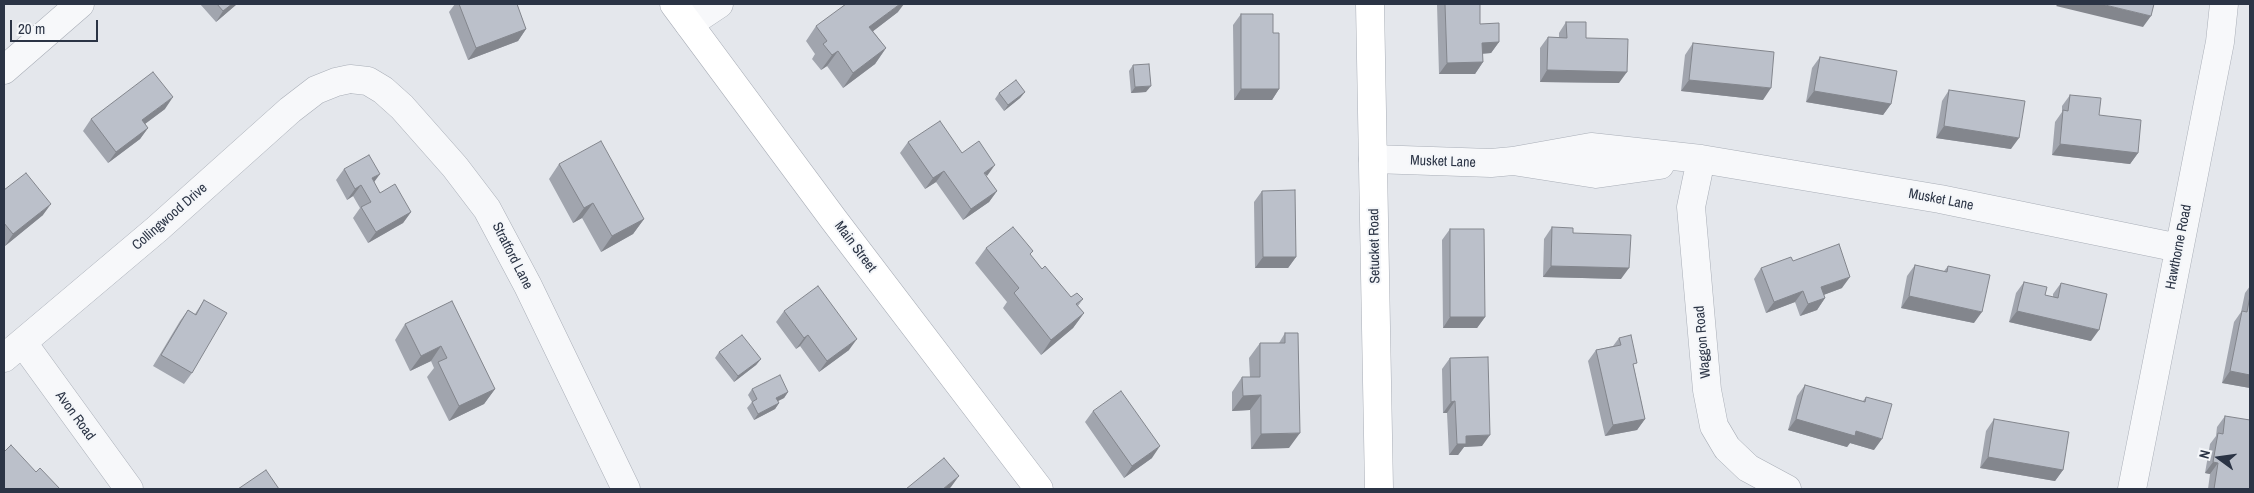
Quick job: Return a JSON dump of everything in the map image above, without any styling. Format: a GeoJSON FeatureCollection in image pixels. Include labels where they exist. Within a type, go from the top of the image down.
{"type":"FeatureCollection","features":[{"type":"Feature","properties":{"kind":"main road","name":"Setucket Road"},"geometry":{"type":"LineString","coordinates":[[1370,4],[1379,489]]}},
{"type":"Feature","properties":{"kind":"main road","name":"Main Street"},"geometry":{"type":"LineString","coordinates":[[682,14],[840,228],[1039,489]]}},
{"type":"Feature","properties":{"kind":"street"},"geometry":{"type":"LineString","coordinates":[[4,70],[80,4]]}},
{"type":"Feature","properties":{"kind":"street"},"geometry":{"type":"LineString","coordinates":[[682,14],[718,4]]}},
{"type":"Feature","properties":{"kind":"street","name":"Hawthorne Road"},"geometry":{"type":"LineString","coordinates":[[2132,489],[2220,42],[2224,4]]}},
{"type":"Feature","properties":{"kind":"street","name":"Stratford Lane"},"geometry":{"type":"LineString","coordinates":[[338,81],[350,79],[368,81],[384,90],[402,107],[455,167],[487,209],[528,286],[626,489]]}},
{"type":"Feature","properties":{"kind":"street","name":"Collingwood Drive"},"geometry":{"type":"LineString","coordinates":[[13,351],[157,229],[290,110],[316,90],[338,81]]}},
{"type":"Feature","properties":{"kind":"street","name":"Musket Lane"},"geometry":{"type":"LineString","coordinates":[[1373,159],[1491,163],[1513,161],[1591,147],[1702,159],[1940,199],[2179,248]]}},
{"type":"Feature","properties":{"kind":"street","name":"Waggon Road"},"geometry":{"type":"LineString","coordinates":[[1702,159],[1691,208],[1708,390],[1714,426],[1728,448],[1748,468],[1788,489]]}},
{"type":"Feature","properties":{"kind":"street","name":"Avon Road"},"geometry":{"type":"LineString","coordinates":[[13,351],[129,489]]}},
{"type":"Feature","properties":{"kind":"building"},"geometry":{"type":"Polygon","coordinates":[[[217,4],[232,4],[223,11],[217,4]]]}},
{"type":"Feature","properties":{"kind":"building"},"geometry":{"type":"Polygon","coordinates":[[[459,4],[517,4],[526,29],[476,48],[459,4]]]}},
{"type":"Feature","properties":{"kind":"building"},"geometry":{"type":"Polygon","coordinates":[[[846,4],[900,4],[869,27],[886,48],[853,73],[838,51],[832,55],[823,44],[827,41],[816,26],[846,4]]]}},
{"type":"Feature","properties":{"kind":"building"},"geometry":{"type":"Polygon","coordinates":[[[1445,4],[1480,4],[1480,24],[1499,23],[1499,42],[1482,43],[1483,62],[1447,63],[1445,4]]]}},
{"type":"Feature","properties":{"kind":"building"},"geometry":{"type":"Polygon","coordinates":[[[2101,4],[2154,4],[2151,16],[2101,4]]]}},
{"type":"Feature","properties":{"kind":"building"},"geometry":{"type":"Polygon","coordinates":[[[1241,14],[1273,14],[1273,33],[1279,33],[1279,89],[1241,89],[1241,14]]]}},
{"type":"Feature","properties":{"kind":"building"},"geometry":{"type":"Polygon","coordinates":[[[1566,22],[1586,22],[1586,38],[1628,39],[1627,72],[1547,70],[1548,37],[1567,38],[1566,22]]]}},
{"type":"Feature","properties":{"kind":"building"},"geometry":{"type":"Polygon","coordinates":[[[1693,43],[1774,52],[1771,88],[1689,80],[1693,43]]]}},
{"type":"Feature","properties":{"kind":"building"},"geometry":{"type":"Polygon","coordinates":[[[1820,57],[1897,71],[1891,104],[1814,91],[1820,57]]]}},
{"type":"Feature","properties":{"kind":"building"},"geometry":{"type":"Polygon","coordinates":[[[1149,64],[1151,86],[1135,87],[1133,65],[1149,64]]]}},
{"type":"Feature","properties":{"kind":"building"},"geometry":{"type":"Polygon","coordinates":[[[153,72],[173,97],[142,120],[148,128],[116,152],[91,119],[153,72]]]}},
{"type":"Feature","properties":{"kind":"building"},"geometry":{"type":"Polygon","coordinates":[[[1016,80],[1025,92],[1008,105],[999,93],[1016,80]]]}},
{"type":"Feature","properties":{"kind":"building"},"geometry":{"type":"Polygon","coordinates":[[[1949,90],[2025,101],[2019,138],[1944,126],[1949,90]]]}},
{"type":"Feature","properties":{"kind":"building"},"geometry":{"type":"Polygon","coordinates":[[[2070,95],[2101,98],[2099,115],[2141,120],[2138,153],[2060,144],[2063,110],[2068,111],[2070,95]]]}},
{"type":"Feature","properties":{"kind":"building"},"geometry":{"type":"Polygon","coordinates":[[[940,121],[962,153],[979,141],[995,165],[984,173],[997,191],[971,209],[944,171],[933,178],[908,142],[940,121]]]}},
{"type":"Feature","properties":{"kind":"building"},"geometry":{"type":"Polygon","coordinates":[[[601,141],[644,219],[612,236],[593,203],[584,208],[559,164],[601,141]]]}},
{"type":"Feature","properties":{"kind":"building"},"geometry":{"type":"Polygon","coordinates":[[[369,155],[380,174],[372,178],[380,193],[395,184],[411,212],[376,232],[361,207],[371,202],[361,185],[355,189],[344,169],[369,155]]]}},
{"type":"Feature","properties":{"kind":"building"},"geometry":{"type":"Polygon","coordinates":[[[26,173],[51,204],[13,234],[4,223],[4,190],[26,173]]]}},
{"type":"Feature","properties":{"kind":"building"},"geometry":{"type":"Polygon","coordinates":[[[1295,190],[1296,257],[1263,257],[1262,191],[1295,190]]]}},
{"type":"Feature","properties":{"kind":"building"},"geometry":{"type":"Polygon","coordinates":[[[1013,227],[1033,251],[1030,254],[1042,269],[1045,266],[1071,297],[1077,293],[1083,299],[1076,304],[1084,313],[1051,340],[1014,293],[1019,288],[986,248],[1013,227]]]}},
{"type":"Feature","properties":{"kind":"building"},"geometry":{"type":"Polygon","coordinates":[[[1552,227],[1573,228],[1573,233],[1631,235],[1629,268],[1551,266],[1552,227]]]}},
{"type":"Feature","properties":{"kind":"building"},"geometry":{"type":"Polygon","coordinates":[[[1450,229],[1484,229],[1485,317],[1450,317],[1450,229]]]}},
{"type":"Feature","properties":{"kind":"building"},"geometry":{"type":"Polygon","coordinates":[[[1839,244],[1850,277],[1821,287],[1825,298],[1808,304],[1803,291],[1774,302],[1761,268],[1791,257],[1793,261],[1839,244]]]}},
{"type":"Feature","properties":{"kind":"building"},"geometry":{"type":"Polygon","coordinates":[[[1915,265],[1947,272],[1948,266],[1990,275],[1982,312],[1909,296],[1915,265]]]}},
{"type":"Feature","properties":{"kind":"building"},"geometry":{"type":"Polygon","coordinates":[[[2024,282],[2047,287],[2045,295],[2058,298],[2061,283],[2107,294],[2099,330],[2017,311],[2024,282]]]}},
{"type":"Feature","properties":{"kind":"building"},"geometry":{"type":"Polygon","coordinates":[[[818,286],[857,339],[827,361],[808,335],[804,338],[784,311],[818,286]]]}},
{"type":"Feature","properties":{"kind":"building"},"geometry":{"type":"Polygon","coordinates":[[[2250,296],[2250,375],[2230,371],[2242,311],[2247,312],[2250,296]]]}},
{"type":"Feature","properties":{"kind":"building"},"geometry":{"type":"Polygon","coordinates":[[[204,300],[227,313],[192,373],[161,355],[188,310],[196,315],[204,300]]]}},
{"type":"Feature","properties":{"kind":"building"},"geometry":{"type":"Polygon","coordinates":[[[452,301],[495,389],[459,406],[438,362],[447,358],[441,346],[421,356],[405,324],[452,301]]]}},
{"type":"Feature","properties":{"kind":"building"},"geometry":{"type":"Polygon","coordinates":[[[1285,333],[1298,333],[1300,433],[1261,434],[1261,395],[1243,396],[1242,377],[1260,377],[1260,343],[1285,343],[1285,333]]]}},
{"type":"Feature","properties":{"kind":"building"},"geometry":{"type":"Polygon","coordinates":[[[742,335],[761,359],[738,376],[719,352],[742,335]]]}},
{"type":"Feature","properties":{"kind":"building"},"geometry":{"type":"Polygon","coordinates":[[[1631,335],[1637,363],[1633,364],[1645,419],[1613,425],[1596,350],[1621,345],[1619,338],[1631,335]]]}},
{"type":"Feature","properties":{"kind":"building"},"geometry":{"type":"Polygon","coordinates":[[[1488,357],[1490,435],[1466,436],[1466,444],[1457,444],[1455,401],[1451,402],[1450,358],[1488,357]]]}},
{"type":"Feature","properties":{"kind":"building"},"geometry":{"type":"Polygon","coordinates":[[[780,375],[788,392],[776,398],[779,403],[758,414],[752,402],[757,399],[752,389],[780,375]]]}},
{"type":"Feature","properties":{"kind":"building"},"geometry":{"type":"Polygon","coordinates":[[[1805,385],[1865,402],[1866,397],[1892,404],[1882,439],[1856,431],[1855,436],[1796,419],[1805,385]]]}},
{"type":"Feature","properties":{"kind":"building"},"geometry":{"type":"Polygon","coordinates":[[[1121,391],[1160,446],[1132,466],[1093,411],[1121,391]]]}},
{"type":"Feature","properties":{"kind":"building"},"geometry":{"type":"Polygon","coordinates":[[[2225,416],[2250,420],[2250,489],[2214,489],[2218,463],[2213,462],[2218,433],[2223,434],[2225,416]]]}},
{"type":"Feature","properties":{"kind":"building"},"geometry":{"type":"Polygon","coordinates":[[[1994,419],[2069,432],[2063,470],[1988,457],[1994,419]]]}},
{"type":"Feature","properties":{"kind":"building"},"geometry":{"type":"Polygon","coordinates":[[[11,445],[36,472],[40,468],[60,489],[4,489],[4,452],[11,445]]]}},
{"type":"Feature","properties":{"kind":"building"},"geometry":{"type":"Polygon","coordinates":[[[944,458],[959,476],[943,489],[906,489],[944,458]]]}},
{"type":"Feature","properties":{"kind":"building"},"geometry":{"type":"Polygon","coordinates":[[[266,470],[279,489],[238,489],[266,470]]]}}]}
